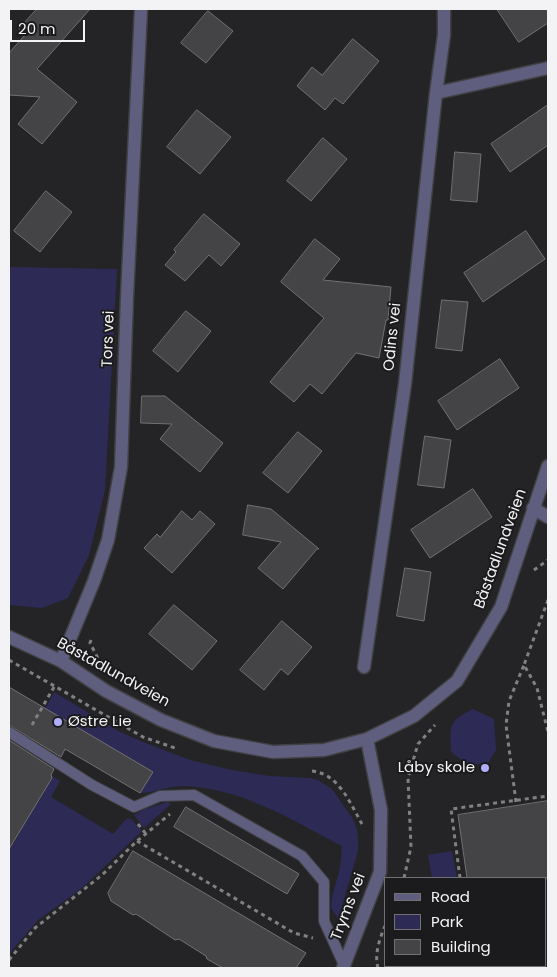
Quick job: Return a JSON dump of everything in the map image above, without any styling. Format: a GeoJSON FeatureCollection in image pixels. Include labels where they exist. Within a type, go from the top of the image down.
{"type":"FeatureCollection","features":[{"type":"Feature","properties":{"kind":"street","name":"Tors vei"},"geometry":{"type":"LineString","coordinates":[[61,661],[94,581],[108,540],[121,467],[141,9]]}},
{"type":"Feature","properties":{"kind":"street","name":"Odins vei"},"geometry":{"type":"LineString","coordinates":[[364,667],[405,384],[436,93],[444,36],[444,9]]}},
{"type":"Feature","properties":{"kind":"street"},"geometry":{"type":"LineString","coordinates":[[436,93],[548,68]]}},
{"type":"Feature","properties":{"kind":"street","name":"Båstadlundveien"},"geometry":{"type":"LineString","coordinates":[[9,637],[61,661],[106,691],[153,716],[214,741],[273,752],[324,750],[367,739],[414,716],[458,681],[500,607],[548,466]]}},
{"type":"Feature","properties":{"kind":"street"},"geometry":{"type":"LineString","coordinates":[[534,508],[548,517]]}},
{"type":"Feature","properties":{"kind":"street","name":"Tryms vei"},"geometry":{"type":"LineString","coordinates":[[343,967],[380,872],[381,810],[367,739]]}},
{"type":"Feature","properties":{"kind":"lane"},"geometry":{"type":"LineString","coordinates":[[9,732],[92,785],[134,806],[160,796],[194,795],[302,856],[324,882],[324,921],[343,967]]}},
{"type":"Feature","properties":{"kind":"path"},"geometry":{"type":"LineString","coordinates":[[533,570],[548,560]]}},
{"type":"Feature","properties":{"kind":"path"},"geometry":{"type":"LineString","coordinates":[[516,802],[506,725],[509,701],[548,600]]}},
{"type":"Feature","properties":{"kind":"path"},"geometry":{"type":"LineString","coordinates":[[9,660],[142,737],[179,750]]}},
{"type":"Feature","properties":{"kind":"path"},"geometry":{"type":"LineString","coordinates":[[524,664],[537,688],[548,732]]}},
{"type":"Feature","properties":{"kind":"path"},"geometry":{"type":"LineString","coordinates":[[22,740],[54,687]]}},
{"type":"Feature","properties":{"kind":"path"},"geometry":{"type":"LineString","coordinates":[[404,877],[411,848],[408,778],[418,744],[440,720]]}},
{"type":"Feature","properties":{"kind":"path"},"geometry":{"type":"LineString","coordinates":[[307,771],[315,771],[331,778],[343,791],[363,826]]}},
{"type":"Feature","properties":{"kind":"path"},"geometry":{"type":"LineString","coordinates":[[9,960],[35,928],[102,875],[137,841],[194,795]]}},
{"type":"Feature","properties":{"kind":"path"},"geometry":{"type":"LineString","coordinates":[[460,877],[451,809],[516,802],[548,796]]}},
{"type":"Feature","properties":{"kind":"path"},"geometry":{"type":"LineString","coordinates":[[142,829],[146,834]]}},
{"type":"Feature","properties":{"kind":"path"},"geometry":{"type":"LineString","coordinates":[[137,841],[294,933],[334,943]]}},
{"type":"Feature","properties":{"kind":"path"},"geometry":{"type":"LineString","coordinates":[[378,968],[376,962],[379,937],[384,928]]}},
{"type":"Feature","properties":{"kind":"green space"},"geometry":{"type":"Polygon","coordinates":[[[9,267],[117,269],[105,490],[89,555],[68,598],[42,608],[9,605],[9,267]]]}},
{"type":"Feature","properties":{"kind":"green space"},"geometry":{"type":"Polygon","coordinates":[[[54,692],[120,732],[190,760],[269,776],[310,778],[318,780],[332,789],[353,819],[358,839],[358,851],[338,919],[331,907],[340,868],[342,846],[285,816],[224,792],[182,786],[140,793],[153,772],[45,709],[54,692]]]}},
{"type":"Feature","properties":{"kind":"green space"},"geometry":{"type":"Polygon","coordinates":[[[473,709],[494,719],[496,750],[488,763],[468,765],[451,752],[450,736],[452,725],[455,721],[473,709]]]}},
{"type":"Feature","properties":{"kind":"green space"},"geometry":{"type":"Polygon","coordinates":[[[51,775],[60,781],[51,797],[113,834],[127,818],[131,819],[142,831],[81,889],[38,920],[9,954],[9,847],[14,843],[36,802],[39,801],[52,778],[51,775]]]}},
{"type":"Feature","properties":{"kind":"green space"},"geometry":{"type":"Polygon","coordinates":[[[168,802],[171,804],[144,828],[134,815],[145,809],[168,802]]]}},
{"type":"Feature","properties":{"kind":"green space"},"geometry":{"type":"Polygon","coordinates":[[[452,851],[457,877],[432,877],[428,855],[452,851]]]}},
{"type":"Feature","properties":{"kind":"green space"},"geometry":{"type":"Polygon","coordinates":[[[418,967],[488,967],[488,968],[418,967]]]}},
{"type":"Feature","properties":{"kind":"building"},"geometry":{"type":"Polygon","coordinates":[[[37,9],[90,9],[37,69],[77,102],[42,144],[18,124],[40,97],[9,95],[9,53],[25,35],[19,29],[37,9]]]}},
{"type":"Feature","properties":{"kind":"building"},"geometry":{"type":"Polygon","coordinates":[[[497,9],[548,9],[548,23],[519,42],[497,9]]]}},
{"type":"Feature","properties":{"kind":"building"},"geometry":{"type":"Polygon","coordinates":[[[208,11],[233,31],[206,63],[181,43],[208,11]]]}},
{"type":"Feature","properties":{"kind":"building"},"geometry":{"type":"Polygon","coordinates":[[[353,39],[379,61],[343,104],[335,98],[325,110],[297,86],[312,67],[322,75],[353,39]]]}},
{"type":"Feature","properties":{"kind":"building"},"geometry":{"type":"Polygon","coordinates":[[[548,105],[548,145],[510,172],[491,144],[548,105]]]}},
{"type":"Feature","properties":{"kind":"building"},"geometry":{"type":"Polygon","coordinates":[[[197,110],[231,137],[200,174],[167,147],[197,110]]]}},
{"type":"Feature","properties":{"kind":"building"},"geometry":{"type":"Polygon","coordinates":[[[323,138],[347,159],[311,201],[287,181],[323,138]]]}},
{"type":"Feature","properties":{"kind":"building"},"geometry":{"type":"Polygon","coordinates":[[[455,152],[481,154],[477,202],[451,200],[455,152]]]}},
{"type":"Feature","properties":{"kind":"building"},"geometry":{"type":"Polygon","coordinates":[[[46,191],[72,212],[40,252],[14,231],[46,191]]]}},
{"type":"Feature","properties":{"kind":"building"},"geometry":{"type":"Polygon","coordinates":[[[204,214],[240,244],[221,266],[209,255],[185,281],[165,265],[176,252],[174,250],[204,214]]]}},
{"type":"Feature","properties":{"kind":"building"},"geometry":{"type":"Polygon","coordinates":[[[526,231],[545,259],[483,302],[464,273],[526,231]]]}},
{"type":"Feature","properties":{"kind":"building"},"geometry":{"type":"Polygon","coordinates":[[[315,239],[340,259],[323,280],[391,287],[388,320],[386,320],[379,358],[356,353],[322,394],[310,384],[294,402],[270,382],[324,318],[281,282],[315,239]]]}},
{"type":"Feature","properties":{"kind":"building"},"geometry":{"type":"Polygon","coordinates":[[[442,300],[468,302],[462,351],[436,348],[442,300]]]}},
{"type":"Feature","properties":{"kind":"building"},"geometry":{"type":"Polygon","coordinates":[[[186,311],[211,331],[178,372],[153,351],[186,311]]]}},
{"type":"Feature","properties":{"kind":"building"},"geometry":{"type":"Polygon","coordinates":[[[500,359],[519,388],[457,430],[438,401],[500,359]]]}},
{"type":"Feature","properties":{"kind":"building"},"geometry":{"type":"Polygon","coordinates":[[[142,396],[165,396],[223,443],[200,472],[160,439],[172,424],[141,423],[142,396]]]}},
{"type":"Feature","properties":{"kind":"building"},"geometry":{"type":"Polygon","coordinates":[[[298,432],[322,451],[288,493],[263,473],[298,432]]]}},
{"type":"Feature","properties":{"kind":"building"},"geometry":{"type":"Polygon","coordinates":[[[425,436],[451,440],[444,488],[418,485],[425,436]]]}},
{"type":"Feature","properties":{"kind":"building"},"geometry":{"type":"Polygon","coordinates":[[[473,489],[492,517],[430,558],[411,530],[473,489]]]}},
{"type":"Feature","properties":{"kind":"building"},"geometry":{"type":"Polygon","coordinates":[[[248,505],[271,509],[319,549],[283,589],[258,568],[281,542],[243,535],[248,505]]]}},
{"type":"Feature","properties":{"kind":"building"},"geometry":{"type":"Polygon","coordinates":[[[182,511],[192,520],[200,511],[215,524],[172,573],[144,548],[157,534],[160,537],[182,511]]]}},
{"type":"Feature","properties":{"kind":"building"},"geometry":{"type":"Polygon","coordinates":[[[405,568],[431,572],[424,621],[397,616],[405,568]]]}},
{"type":"Feature","properties":{"kind":"building"},"geometry":{"type":"Polygon","coordinates":[[[174,605],[217,641],[192,670],[149,634],[174,605]]]}},
{"type":"Feature","properties":{"kind":"building"},"geometry":{"type":"Polygon","coordinates":[[[282,621],[312,647],[288,675],[281,669],[264,690],[240,670],[282,621]]]}},
{"type":"Feature","properties":{"kind":"building"},"geometry":{"type":"Polygon","coordinates":[[[9,687],[153,772],[140,793],[65,749],[61,757],[9,725],[9,687]]]}},
{"type":"Feature","properties":{"kind":"building"},"geometry":{"type":"Polygon","coordinates":[[[9,740],[54,769],[51,775],[52,778],[9,849],[9,740]]]}},
{"type":"Feature","properties":{"kind":"building"},"geometry":{"type":"Polygon","coordinates":[[[548,801],[548,878],[467,877],[458,815],[548,801]]]}},
{"type":"Feature","properties":{"kind":"building"},"geometry":{"type":"Polygon","coordinates":[[[186,807],[299,874],[287,894],[174,827],[186,807]]]}},
{"type":"Feature","properties":{"kind":"building"},"geometry":{"type":"Polygon","coordinates":[[[133,851],[306,953],[296,968],[223,968],[207,959],[206,956],[179,939],[175,940],[136,914],[133,915],[111,901],[108,893],[133,851]]]}},
{"type":"Feature","properties":{"kind":"place","name":"Østre Lie"},"geometry":{"type":"Point","coordinates":[58,722]}},
{"type":"Feature","properties":{"kind":"place","name":"Låby skole"},"geometry":{"type":"Point","coordinates":[485,768]}}]}
